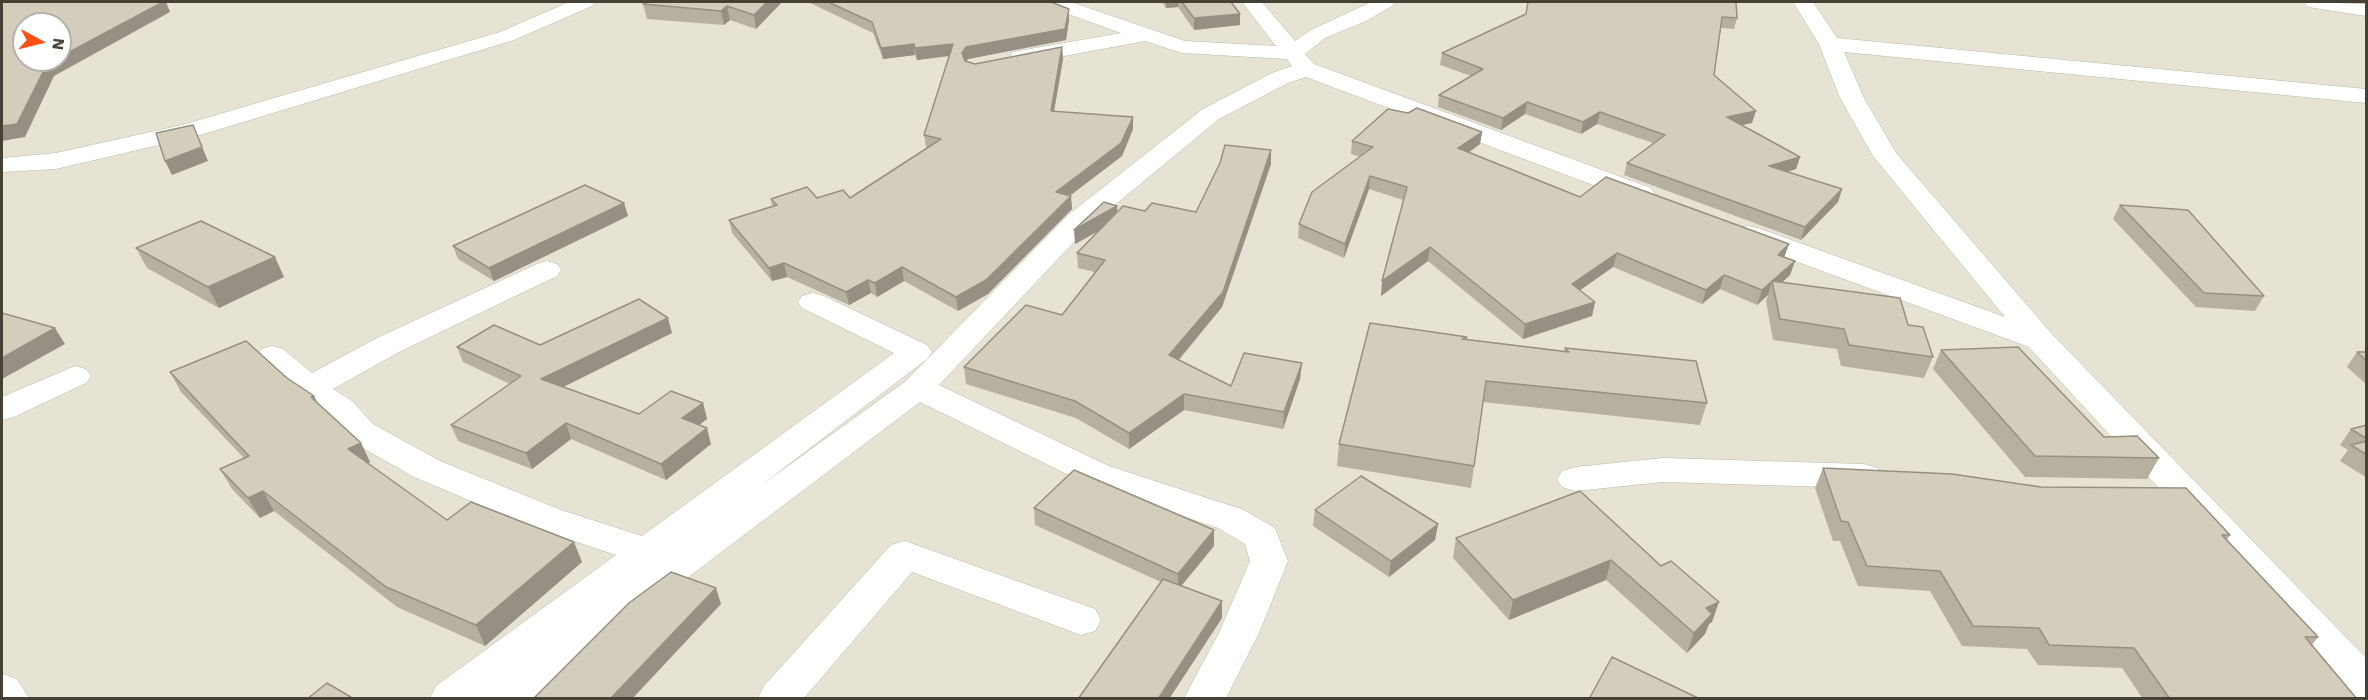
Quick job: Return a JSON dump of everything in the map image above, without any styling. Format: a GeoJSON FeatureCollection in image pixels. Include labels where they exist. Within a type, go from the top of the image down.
{"type":"FeatureCollection","features":[{"type":"Feature","properties":{"kind":"street"},"geometry":{"type":"LineString","coordinates":[[2,165],[56,161],[188,131],[507,36],[585,2]]}},
{"type":"Feature","properties":{"kind":"street"},"geometry":{"type":"LineString","coordinates":[[1053,2],[1182,47],[1299,61],[1665,203]]}},
{"type":"Feature","properties":{"kind":"street"},"geometry":{"type":"LineString","coordinates":[[1252,2],[1299,61]]}},
{"type":"Feature","properties":{"kind":"street"},"geometry":{"type":"LineString","coordinates":[[451,699],[918,388],[1078,221],[1211,114],[1280,78],[1299,61],[1318,34],[1385,2]]}},
{"type":"Feature","properties":{"kind":"street"},"geometry":{"type":"LineString","coordinates":[[1803,2],[1830,44],[1852,98],[1886,156],[2040,340],[2367,685]]}},
{"type":"Feature","properties":{"kind":"street"},"geometry":{"type":"LineString","coordinates":[[2314,2],[2367,10]]}},
{"type":"Feature","properties":{"kind":"street"},"geometry":{"type":"LineString","coordinates":[[998,61],[1109,40],[1147,36]]}},
{"type":"Feature","properties":{"kind":"street"},"geometry":{"type":"LineString","coordinates":[[1830,44],[2367,96]]}},
{"type":"Feature","properties":{"kind":"street"},"geometry":{"type":"LineString","coordinates":[[1720,224],[2040,340]]}},
{"type":"Feature","properties":{"kind":"street"},"geometry":{"type":"LineString","coordinates":[[310,388],[388,345],[547,270]]}},
{"type":"Feature","properties":{"kind":"street"},"geometry":{"type":"LineString","coordinates":[[504,699],[664,558],[916,352],[813,302]]}},
{"type":"Feature","properties":{"kind":"street"},"geometry":{"type":"LineString","coordinates":[[272,356],[310,388],[340,408],[361,432],[427,469],[548,519],[664,558]]}},
{"type":"Feature","properties":{"kind":"street"},"geometry":{"type":"LineString","coordinates":[[2,410],[75,376]]}},
{"type":"Feature","properties":{"kind":"street"},"geometry":{"type":"LineString","coordinates":[[918,388],[1096,474],[1231,519],[1262,537],[1269,561],[1239,633],[1205,699]]}},
{"type":"Feature","properties":{"kind":"street"},"geometry":{"type":"LineString","coordinates":[[1575,479],[1663,470],[1898,477]]}},
{"type":"Feature","properties":{"kind":"street"},"geometry":{"type":"LineString","coordinates":[[2138,493],[2185,493]]}},
{"type":"Feature","properties":{"kind":"street"},"geometry":{"type":"LineString","coordinates":[[779,699],[905,555],[1081,620]]}},
{"type":"Feature","properties":{"kind":"street"},"geometry":{"type":"LineString","coordinates":[[2,691],[8,699]]}},
{"type":"Feature","properties":{"kind":"shaded area"},"geometry":{"type":"Polygon","coordinates":[[[2,2],[2366,2],[2366,698],[2,698],[2,2]]]}},
{"type":"Feature","properties":{"kind":"building"},"geometry":{"type":"Polygon","coordinates":[[[2,2],[163,2],[72,51],[72,12],[12,12],[12,72],[43,72],[17,124],[2,126],[2,2]]]}},
{"type":"Feature","properties":{"kind":"building"},"geometry":{"type":"Polygon","coordinates":[[[647,2],[767,2],[754,15],[727,6],[721,11],[643,4],[647,2]]]}},
{"type":"Feature","properties":{"kind":"building"},"geometry":{"type":"Polygon","coordinates":[[[828,2],[1051,2],[1069,9],[1065,29],[966,47],[962,53],[965,61],[975,64],[1062,47],[1051,111],[1133,117],[1121,143],[1056,192],[1071,196],[986,280],[956,297],[902,267],[875,283],[868,280],[846,292],[784,263],[769,268],[729,220],[777,205],[771,199],[807,187],[817,198],[843,190],[850,198],[941,139],[924,135],[953,44],[915,48],[914,44],[881,48],[872,22],[828,2]]]}},
{"type":"Feature","properties":{"kind":"building"},"geometry":{"type":"Polygon","coordinates":[[[1182,2],[1231,2],[1240,14],[1194,18],[1182,2]]]}},
{"type":"Feature","properties":{"kind":"building"},"geometry":{"type":"Polygon","coordinates":[[[1528,2],[1736,2],[1737,18],[1722,17],[1714,75],[1756,111],[1727,117],[1800,157],[1769,166],[1842,189],[1805,227],[1627,163],[1665,135],[1600,112],[1583,122],[1527,102],[1503,118],[1439,95],[1483,69],[1442,53],[1526,14],[1528,2]]]}},
{"type":"Feature","properties":{"kind":"building"},"geometry":{"type":"Polygon","coordinates":[[[1417,108],[1482,132],[1458,148],[1580,197],[1606,177],[1789,244],[1778,255],[1795,261],[1762,290],[1724,275],[1706,290],[1617,253],[1572,284],[1595,302],[1525,324],[1430,247],[1382,281],[1407,187],[1370,176],[1345,244],[1299,224],[1312,192],[1373,147],[1352,141],[1388,109],[1408,113],[1417,108]]]}},
{"type":"Feature","properties":{"kind":"building"},"geometry":{"type":"Polygon","coordinates":[[[193,125],[202,147],[165,161],[156,133],[193,125]]]}},
{"type":"Feature","properties":{"kind":"building"},"geometry":{"type":"Polygon","coordinates":[[[1225,145],[1271,150],[1223,292],[1169,355],[1231,386],[1244,353],[1302,363],[1284,412],[1184,394],[1129,433],[1075,401],[964,367],[1026,305],[1062,315],[1105,260],[1077,253],[1123,206],[1145,211],[1152,203],[1196,212],[1220,163],[1225,145]]]}},
{"type":"Feature","properties":{"kind":"building"},"geometry":{"type":"Polygon","coordinates":[[[585,185],[624,203],[489,268],[453,246],[585,185]]]}},
{"type":"Feature","properties":{"kind":"building"},"geometry":{"type":"Polygon","coordinates":[[[1104,202],[1117,206],[1074,230],[1104,202]]]}},
{"type":"Feature","properties":{"kind":"building"},"geometry":{"type":"Polygon","coordinates":[[[2120,205],[2188,210],[2264,296],[2204,293],[2120,205]]]}},
{"type":"Feature","properties":{"kind":"building"},"geometry":{"type":"Polygon","coordinates":[[[201,221],[275,257],[208,287],[136,248],[201,221]]]}},
{"type":"Feature","properties":{"kind":"building"},"geometry":{"type":"Polygon","coordinates":[[[1772,281],[1900,298],[1908,325],[1923,327],[1933,357],[1849,345],[1844,329],[1780,319],[1772,281]]]}},
{"type":"Feature","properties":{"kind":"building"},"geometry":{"type":"Polygon","coordinates":[[[639,299],[668,318],[541,379],[639,414],[671,391],[703,403],[682,418],[707,428],[661,464],[566,423],[526,453],[451,425],[521,376],[457,347],[494,325],[540,345],[639,299]]]}},
{"type":"Feature","properties":{"kind":"building"},"geometry":{"type":"Polygon","coordinates":[[[2,313],[55,328],[2,358],[2,313]]]}},
{"type":"Feature","properties":{"kind":"building"},"geometry":{"type":"Polygon","coordinates":[[[1370,323],[1467,337],[1462,339],[1569,352],[1565,348],[1696,361],[1707,403],[1486,381],[1474,466],[1339,444],[1370,323]]]}},
{"type":"Feature","properties":{"kind":"building"},"geometry":{"type":"Polygon","coordinates":[[[246,341],[287,378],[314,396],[311,397],[361,443],[348,449],[447,520],[471,502],[574,542],[476,625],[386,587],[263,491],[248,498],[220,469],[249,456],[170,372],[246,341]]]}},
{"type":"Feature","properties":{"kind":"building"},"geometry":{"type":"Polygon","coordinates":[[[2018,347],[2104,437],[2137,436],[2159,458],[2035,456],[1941,350],[2018,347]]]}},
{"type":"Feature","properties":{"kind":"building"},"geometry":{"type":"Polygon","coordinates":[[[2357,352],[2367,352],[2367,361],[2357,352]]]}},
{"type":"Feature","properties":{"kind":"building"},"geometry":{"type":"Polygon","coordinates":[[[2367,425],[2367,439],[2351,429],[2367,425]]]}},
{"type":"Feature","properties":{"kind":"building"},"geometry":{"type":"Polygon","coordinates":[[[2367,441],[2367,455],[2351,445],[2367,441]]]}},
{"type":"Feature","properties":{"kind":"building"},"geometry":{"type":"Polygon","coordinates":[[[1823,468],[1952,474],[2041,487],[2186,488],[2230,535],[2222,535],[2318,637],[2305,637],[2357,699],[2170,699],[2134,648],[2049,645],[2039,628],[1973,626],[1940,571],[1867,566],[1848,522],[1841,521],[1823,468]]]}},
{"type":"Feature","properties":{"kind":"building"},"geometry":{"type":"Polygon","coordinates":[[[1074,470],[1214,530],[1178,574],[1034,508],[1074,470]]]}},
{"type":"Feature","properties":{"kind":"building"},"geometry":{"type":"Polygon","coordinates":[[[1361,476],[1438,524],[1391,561],[1315,510],[1361,476]]]}},
{"type":"Feature","properties":{"kind":"building"},"geometry":{"type":"Polygon","coordinates":[[[1580,491],[1661,566],[1671,561],[1719,602],[1706,608],[1712,614],[1694,633],[1611,560],[1513,600],[1456,538],[1580,491]]]}},
{"type":"Feature","properties":{"kind":"building"},"geometry":{"type":"Polygon","coordinates":[[[671,572],[716,588],[610,699],[533,699],[629,603],[671,572]]]}},
{"type":"Feature","properties":{"kind":"building"},"geometry":{"type":"Polygon","coordinates":[[[1163,579],[1222,601],[1158,699],[1078,699],[1163,579]]]}},
{"type":"Feature","properties":{"kind":"building"},"geometry":{"type":"Polygon","coordinates":[[[1612,657],[1700,699],[1589,699],[1612,657]]]}},
{"type":"Feature","properties":{"kind":"building"},"geometry":{"type":"Polygon","coordinates":[[[327,683],[354,699],[307,699],[327,683]]]}}]}
